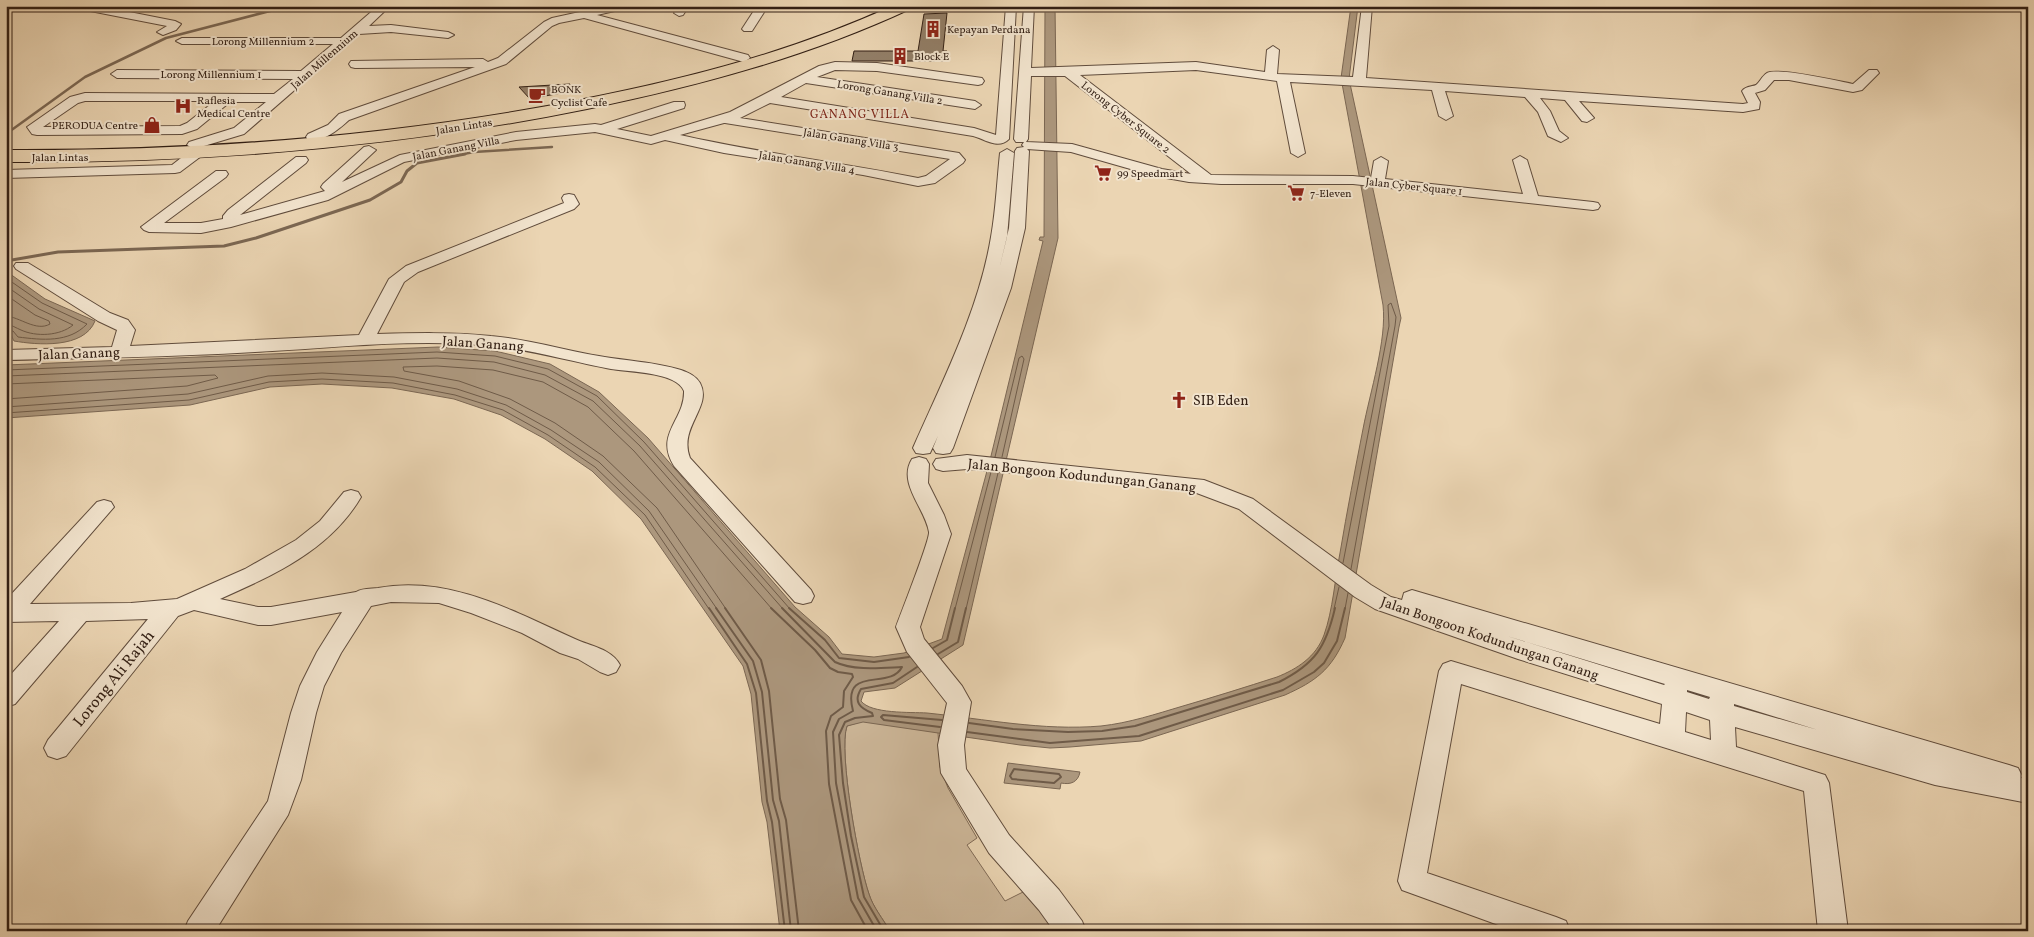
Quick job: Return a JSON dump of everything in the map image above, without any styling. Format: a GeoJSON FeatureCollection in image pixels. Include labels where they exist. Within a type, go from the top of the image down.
{"type":"FeatureCollection","features":[{"type":"Feature","properties":{"kind":"highway","name":"Jalan Lintas"},"geometry":{"type":"LineString","coordinates":[[6,147],[194,150],[244,136],[313,137],[344,129],[460,119],[533,107],[712,71],[885,6]]}},
{"type":"Feature","properties":{"kind":"highway","name":"Jalan Lintas"},"geometry":{"type":"LineString","coordinates":[[6,156],[108,157],[194,150],[319,145],[461,126],[586,104],[712,71],[826,38],[905,6]]}},
{"type":"Feature","properties":{"kind":"street"},"geometry":{"type":"LineString","coordinates":[[82,6],[175,24],[172,28],[163,32]]}},
{"type":"Feature","properties":{"kind":"street","name":"Jalan Millennium"},"geometry":{"type":"LineString","coordinates":[[244,136],[278,98],[385,6]]}},
{"type":"Feature","properties":{"kind":"street"},"geometry":{"type":"LineString","coordinates":[[564,6],[744,58]]}},
{"type":"Feature","properties":{"kind":"street"},"geometry":{"type":"LineString","coordinates":[[344,129],[340,119],[510,57],[552,22],[624,6]]}},
{"type":"Feature","properties":{"kind":"street"},"geometry":{"type":"LineString","coordinates":[[748,29],[763,6]]}},
{"type":"Feature","properties":{"kind":"street"},"geometry":{"type":"LineString","coordinates":[[1011,6],[1017,145]]}},
{"type":"Feature","properties":{"kind":"street"},"geometry":{"type":"LineString","coordinates":[[1028,6],[1025,72],[1017,145],[987,287],[963,355],[935,457],[926,498],[940,534],[909,625],[911,640],[954,692],[959,702],[950,744],[950,760],[954,773],[999,844],[1049,900],[1072,931]]}},
{"type":"Feature","properties":{"kind":"street"},"geometry":{"type":"LineString","coordinates":[[1356,81],[1367,6]]}},
{"type":"Feature","properties":{"kind":"street"},"geometry":{"type":"LineString","coordinates":[[356,31],[373,28],[402,27],[448,35]]}},
{"type":"Feature","properties":{"kind":"street","name":"Lorong Millennium 2"},"geometry":{"type":"LineString","coordinates":[[182,41],[344,42]]}},
{"type":"Feature","properties":{"kind":"street"},"geometry":{"type":"LineString","coordinates":[[1273,50],[1277,77],[1289,115],[1298,154]]}},
{"type":"Feature","properties":{"kind":"street"},"geometry":{"type":"LineString","coordinates":[[355,64],[497,63]]}},
{"type":"Feature","properties":{"kind":"street","name":"Jalan Ganang Villa"},"geometry":{"type":"LineString","coordinates":[[221,174],[149,227],[201,228],[231,222],[323,197],[407,157],[516,136],[602,129],[647,140],[667,136],[725,119],[768,99],[823,69],[835,66],[877,67],[978,81]]}},
{"type":"Feature","properties":{"kind":"street"},"geometry":{"type":"LineString","coordinates":[[1025,72],[1196,66],[1277,77],[1438,88],[1503,98],[1530,95],[1743,108],[1755,104],[1748,91],[1761,87],[1771,76],[1789,76],[1855,88],[1873,73]]}},
{"type":"Feature","properties":{"kind":"street","name":"Lorong Cyber Square 2"},"geometry":{"type":"LineString","coordinates":[[1063,72],[1208,180]]}},
{"type":"Feature","properties":{"kind":"street","name":"Lorong Millennium 1"},"geometry":{"type":"LineString","coordinates":[[117,74],[305,75]]}},
{"type":"Feature","properties":{"kind":"street","name":"Lorong Ganang Villa 2"},"geometry":{"type":"LineString","coordinates":[[804,79],[975,106]]}},
{"type":"Feature","properties":{"kind":"street"},"geometry":{"type":"LineString","coordinates":[[1438,88],[1446,116]]}},
{"type":"Feature","properties":{"kind":"street"},"geometry":{"type":"LineString","coordinates":[[1530,95],[1544,111],[1553,133],[1561,138]]}},
{"type":"Feature","properties":{"kind":"street"},"geometry":{"type":"LineString","coordinates":[[227,98],[192,126],[177,131],[37,131],[34,127],[74,100],[85,97],[278,98]]}},
{"type":"Feature","properties":{"kind":"street"},"geometry":{"type":"LineString","coordinates":[[1570,98],[1587,118]]}},
{"type":"Feature","properties":{"kind":"street"},"geometry":{"type":"LineString","coordinates":[[768,99],[974,132],[1017,145]]}},
{"type":"Feature","properties":{"kind":"street"},"geometry":{"type":"LineString","coordinates":[[602,129],[679,105]]}},
{"type":"Feature","properties":{"kind":"street","name":"Jalan Ganang Villa 3"},"geometry":{"type":"LineString","coordinates":[[725,119],[957,158],[957,162],[944,170]]}},
{"type":"Feature","properties":{"kind":"street","name":"Jalan Ganang Villa 4"},"geometry":{"type":"LineString","coordinates":[[667,136],[724,149],[863,171],[918,182],[927,182],[944,170]]}},
{"type":"Feature","properties":{"kind":"street","name":"Jalan Cyber Square 1"},"geometry":{"type":"LineString","coordinates":[[1017,145],[1062,147],[1160,172],[1208,180],[1374,181],[1593,206]]}},
{"type":"Feature","properties":{"kind":"street"},"geometry":{"type":"LineString","coordinates":[[6,174],[175,169],[194,150]]}},
{"type":"Feature","properties":{"kind":"street"},"geometry":{"type":"LineString","coordinates":[[323,197],[324,191],[369,150]]}},
{"type":"Feature","properties":{"kind":"street"},"geometry":{"type":"LineString","coordinates":[[231,222],[230,216],[233,213],[301,160]]}},
{"type":"Feature","properties":{"kind":"street"},"geometry":{"type":"LineString","coordinates":[[1520,160],[1529,185],[1531,198]]}},
{"type":"Feature","properties":{"kind":"street"},"geometry":{"type":"LineString","coordinates":[[1374,181],[1381,161]]}},
{"type":"Feature","properties":{"kind":"street"},"geometry":{"type":"LineString","coordinates":[[365,341],[397,279],[412,269],[569,206],[572,204],[569,198]]}},
{"type":"Feature","properties":{"kind":"street"},"geometry":{"type":"LineString","coordinates":[[22,266],[104,317],[122,324],[126,330],[120,351]]}},
{"type":"Feature","properties":{"kind":"street","name":"Jalan Ganang"},"geometry":{"type":"LineString","coordinates":[[6,354],[414,339],[491,341],[522,345],[682,376],[692,386],[694,393],[677,437],[676,446],[681,461],[803,596]]}},
{"type":"Feature","properties":{"kind":"street","name":"Jalan Bongoon Kodundungan Ganang"},"geometry":{"type":"LineString","coordinates":[[935,457],[1029,463],[1197,485],[1246,504],[1323,553],[1392,606],[1526,652],[1674,688],[1721,702],[1935,774],[2028,791]]}},
{"type":"Feature","properties":{"kind":"street"},"geometry":{"type":"LineString","coordinates":[[181,605],[258,571],[306,545],[332,522],[350,497]]}},
{"type":"Feature","properties":{"kind":"street"},"geometry":{"type":"LineString","coordinates":[[7,613],[104,507]]}},
{"type":"Feature","properties":{"kind":"street"},"geometry":{"type":"LineString","coordinates":[[7,613],[80,613],[181,605],[258,616],[271,616],[288,615],[365,597],[412,593],[439,595],[477,606],[530,627],[568,646],[586,652],[608,666]]}},
{"type":"Feature","properties":{"kind":"street"},"geometry":{"type":"LineString","coordinates":[[198,931],[279,807],[287,788],[307,702],[316,678],[337,638],[365,597]]}},
{"type":"Feature","properties":{"kind":"street","name":"Lorong Ali Rajah"},"geometry":{"type":"LineString","coordinates":[[57,748],[181,605]]}},
{"type":"Feature","properties":{"kind":"street"},"geometry":{"type":"LineString","coordinates":[[6,696],[80,613]]}},
{"type":"Feature","properties":{"kind":"street"},"geometry":{"type":"LineString","coordinates":[[1556,931],[1412,882],[1451,671],[1816,783],[1833,931]]}},
{"type":"Feature","properties":{"kind":"street"},"geometry":{"type":"LineString","coordinates":[[1672,738],[1674,688]]}},
{"type":"Feature","properties":{"kind":"street"},"geometry":{"type":"LineString","coordinates":[[1724,754],[1721,702],[2028,782]]}},
{"type":"Feature","properties":{"kind":"shaded area"},"geometry":{"type":"Polygon","coordinates":[[[863,721],[938,732],[940,767],[948,788],[977,838],[967,845],[1005,901],[1027,890],[1062,931],[890,931],[869,894],[855,835],[847,783],[845,739],[847,726],[863,721]]]}},
{"type":"Feature","properties":{"kind":"water"},"geometry":{"type":"Polygon","coordinates":[[[1045,6],[1055,6],[1058,238],[963,645],[895,688],[864,692],[861,701],[873,708],[891,712],[927,713],[1036,726],[1101,726],[1153,715],[1277,677],[1299,666],[1311,656],[1321,643],[1330,615],[1354,475],[1383,334],[1384,319],[1341,78],[1351,6],[1358,6],[1349,79],[1401,318],[1345,638],[1328,666],[1314,679],[1285,695],[1141,741],[1050,748],[863,722],[847,726],[845,759],[847,783],[860,859],[871,899],[890,931],[780,931],[767,822],[762,802],[751,694],[743,666],[641,519],[592,471],[545,439],[501,415],[454,399],[392,388],[322,384],[270,387],[190,405],[6,418],[6,365],[438,347],[495,351],[550,364],[599,392],[648,438],[795,607],[829,637],[842,654],[874,657],[904,653],[942,639],[991,456],[1043,241],[1039,240],[1040,237],[1044,237],[1045,6]]]}},
{"type":"Feature","properties":{"kind":"water"},"geometry":{"type":"Polygon","coordinates":[[[6,271],[45,299],[95,321],[89,330],[71,341],[35,344],[14,341],[11,335],[6,335],[6,271]]]}},
{"type":"Feature","properties":{"kind":"water"},"geometry":{"type":"Polygon","coordinates":[[[1008,763],[1080,772],[1074,782],[1068,784],[1061,783],[1060,789],[1004,783],[1008,763]]]}},
{"type":"Feature","properties":{"kind":"building"},"geometry":{"type":"Polygon","coordinates":[[[947,13],[943,51],[947,51],[946,61],[852,61],[854,51],[918,51],[924,14],[947,13]]]}},
{"type":"Feature","properties":{"kind":"building","name":"BONK Cyclist Cafe"},"geometry":{"type":"Polygon","coordinates":[[[570,84],[571,91],[530,99],[519,87],[570,84]]]}},
{"type":"Feature","properties":{"kind":"waterway"},"geometry":{"type":"LineString","coordinates":[[6,134],[85,77],[166,38],[289,6]]}},
{"type":"Feature","properties":{"kind":"waterway"},"geometry":{"type":"LineString","coordinates":[[458,155],[474,152],[552,147]]}},
{"type":"Feature","properties":{"kind":"waterway"},"geometry":{"type":"LineString","coordinates":[[6,261],[58,252],[224,246],[256,238],[370,200],[401,182],[407,171],[417,163],[465,154]]}},
{"type":"Feature","properties":{"kind":"place","name":"Kepayan Perdana"},"geometry":{"type":"Point","coordinates":[933,29]}},
{"type":"Feature","properties":{"kind":"place","name":"Block E"},"geometry":{"type":"Point","coordinates":[900,56]}},
{"type":"Feature","properties":{"kind":"place","name":"BONK Cyclist Cafe"},"geometry":{"type":"Point","coordinates":[537,95]}},
{"type":"Feature","properties":{"kind":"place","name":"Raflesia Medical Centre"},"geometry":{"type":"Point","coordinates":[183,106]}},
{"type":"Feature","properties":{"kind":"place","name":"PERODUA Centre"},"geometry":{"type":"Point","coordinates":[152,125]}},
{"type":"Feature","properties":{"kind":"place","name":"99 Speedmart"},"geometry":{"type":"Point","coordinates":[1103,173]}},
{"type":"Feature","properties":{"kind":"place","name":"7-Eleven"},"geometry":{"type":"Point","coordinates":[1296,193]}},
{"type":"Feature","properties":{"kind":"place","name":"SIB Eden"},"geometry":{"type":"Point","coordinates":[1179,400]}},
{"type":"Feature","properties":{"kind":"district","name":"GANANG VILLA"},"geometry":{"type":"Point","coordinates":[860,114]}}]}
